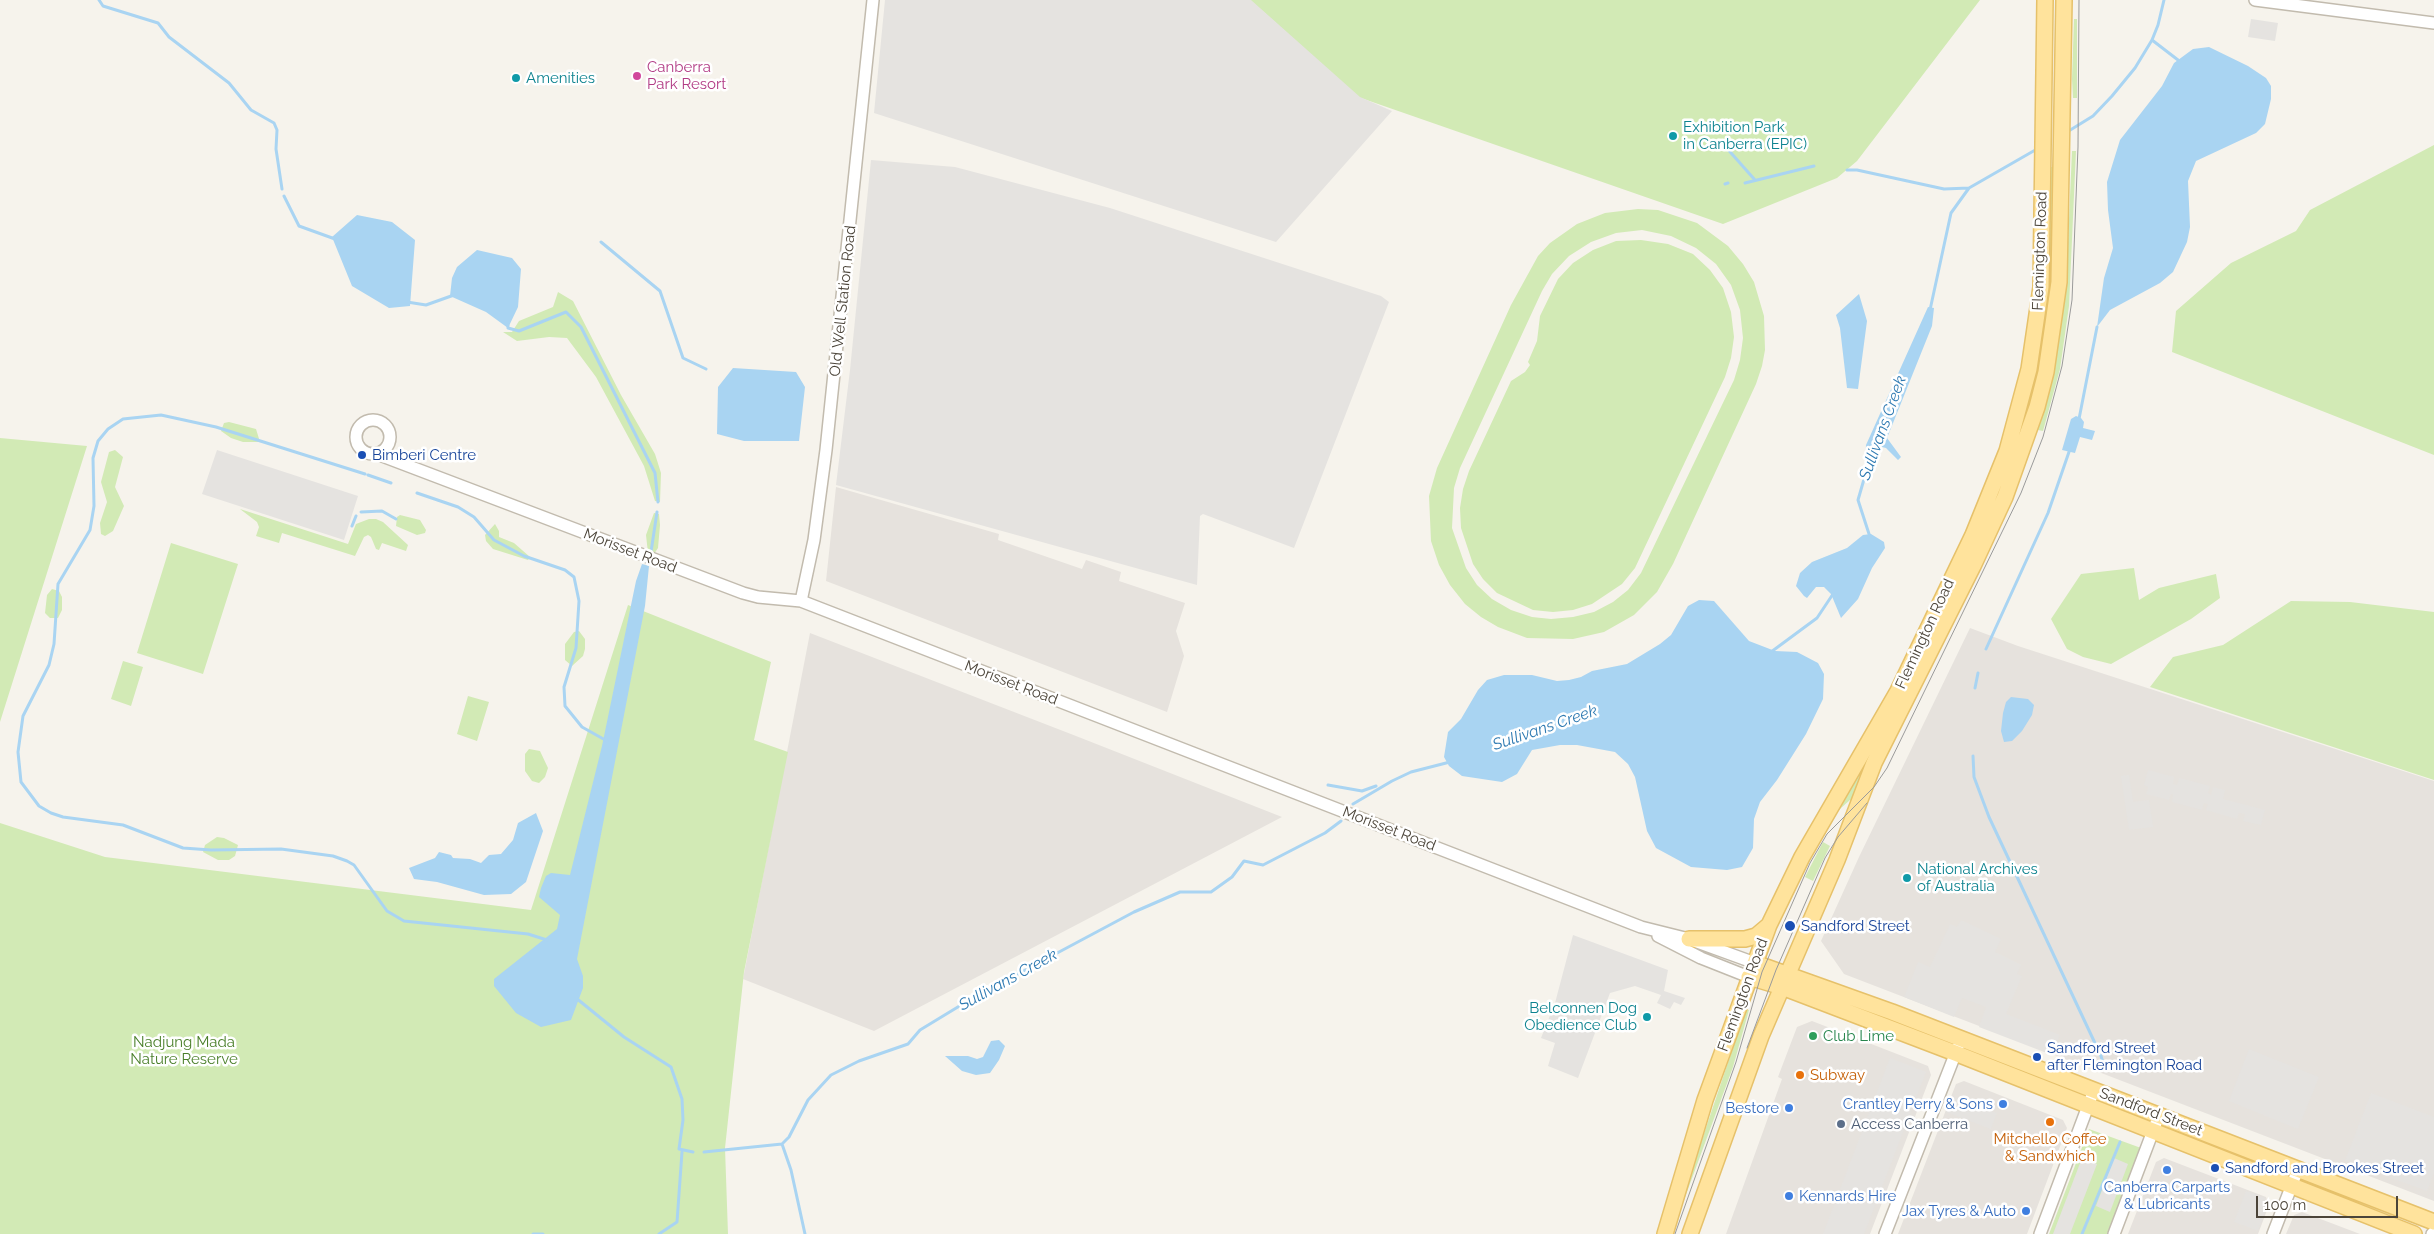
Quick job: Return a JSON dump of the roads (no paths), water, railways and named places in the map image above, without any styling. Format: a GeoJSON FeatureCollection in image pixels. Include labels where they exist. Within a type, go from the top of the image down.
{"type":"FeatureCollection","features":[{"type":"Feature","properties":{"kind":"main road","name":"Flemington Road"},"geometry":{"type":"LineString","coordinates":[[1665,1234],[1705,1100],[1769,925],[1802,857],[1898,691],[1973,535],[2007,451],[2029,369],[2036,334],[2041,287],[2045,0]]}},
{"type":"Feature","properties":{"kind":"main road","name":"Flemington Road"},"geometry":{"type":"LineString","coordinates":[[1690,1234],[1758,1044],[1837,860],[1874,763],[1977,558],[2005,497],[2034,416],[2046,372],[2059,282],[2064,116],[2064,0]]}},
{"type":"Feature","properties":{"kind":"main road"},"geometry":{"type":"LineString","coordinates":[[1689,939],[1744,939],[1756,936],[1769,925]]}},
{"type":"Feature","properties":{"kind":"main road","name":"Sandford Street"},"geometry":{"type":"LineString","coordinates":[[1755,962],[1785,980],[1955,1054],[2414,1234]]}},
{"type":"Feature","properties":{"kind":"main road","name":"Morisset Road"},"geometry":{"type":"LineString","coordinates":[[1750,977],[1785,980]]}},
{"type":"Feature","properties":{"kind":"main road","name":"Sandford Street"},"geometry":{"type":"LineString","coordinates":[[1785,980],[1961,1039],[2434,1222]]}},
{"type":"Feature","properties":{"kind":"street","name":"Old Well Station Road"},"geometry":{"type":"LineString","coordinates":[[801,601],[814,540],[826,450],[873,0]]}},
{"type":"Feature","properties":{"kind":"street"},"geometry":{"type":"LineString","coordinates":[[2255,0],[2434,23]]}},
{"type":"Feature","properties":{"kind":"street","name":"Morisset Road"},"geometry":{"type":"LineString","coordinates":[[377,454],[743,593],[758,597],[801,601],[1641,927],[1701,958],[1750,977]]}},
{"type":"Feature","properties":{"kind":"street","name":"Morisset Road"},"geometry":{"type":"LineString","coordinates":[[1641,927],[1689,939],[1755,962]]}},
{"type":"Feature","properties":{"kind":"street"},"geometry":{"type":"LineString","coordinates":[[1885,1234],[1961,1039]]}},
{"type":"Feature","properties":{"kind":"street"},"geometry":{"type":"LineString","coordinates":[[2040,1234],[2094,1090]]}},
{"type":"Feature","properties":{"kind":"street"},"geometry":{"type":"LineString","coordinates":[[2114,1234],[2159,1116]]}},
{"type":"Feature","properties":{"kind":"street"},"geometry":{"type":"LineString","coordinates":[[2272,1234],[2298,1169]]}},
{"type":"Feature","properties":{"kind":"water"},"geometry":{"type":"Polygon","coordinates":[[[2209,47],[2248,66],[2266,78],[2271,86],[2271,99],[2265,124],[2256,133],[2196,161],[2188,181],[2190,227],[2187,242],[2173,272],[2160,283],[2110,310],[2097,327],[2104,278],[2113,248],[2108,210],[2107,182],[2120,140],[2162,86],[2174,63],[2193,49],[2209,47]]]}},
{"type":"Feature","properties":{"kind":"water"},"geometry":{"type":"Polygon","coordinates":[[[357,215],[392,222],[415,240],[410,306],[389,308],[352,286],[332,237],[357,215]]]}},
{"type":"Feature","properties":{"kind":"water"},"geometry":{"type":"Polygon","coordinates":[[[477,250],[512,258],[521,269],[518,307],[508,328],[486,312],[450,296],[452,278],[457,267],[477,250]]]}},
{"type":"Feature","properties":{"kind":"water"},"geometry":{"type":"Polygon","coordinates":[[[1859,294],[1867,321],[1858,389],[1847,388],[1840,328],[1836,315],[1859,294]]]}},
{"type":"Feature","properties":{"kind":"water"},"geometry":{"type":"Polygon","coordinates":[[[1928,307],[1934,308],[1932,326],[1887,438],[1901,457],[1898,460],[1886,448],[1878,446],[1865,466],[1866,445],[1928,307]]]}},
{"type":"Feature","properties":{"kind":"water"},"geometry":{"type":"Polygon","coordinates":[[[733,368],[796,372],[805,387],[799,441],[744,441],[717,434],[718,387],[733,368]]]}},
{"type":"Feature","properties":{"kind":"water"},"geometry":{"type":"Polygon","coordinates":[[[2076,416],[2084,422],[2083,428],[2095,431],[2092,440],[2080,437],[2075,453],[2062,450],[2071,419],[2076,416]]]}},
{"type":"Feature","properties":{"kind":"water"},"geometry":{"type":"Polygon","coordinates":[[[1871,534],[1884,542],[1885,548],[1872,568],[1858,599],[1841,618],[1831,594],[1824,587],[1816,587],[1807,598],[1804,596],[1796,586],[1800,573],[1812,562],[1847,548],[1863,535],[1871,534]]]}},
{"type":"Feature","properties":{"kind":"water"},"geometry":{"type":"Polygon","coordinates":[[[642,564],[649,566],[645,606],[577,959],[583,976],[583,988],[571,1020],[541,1027],[516,1013],[494,986],[494,979],[557,929],[560,915],[539,897],[541,888],[546,876],[551,873],[570,875],[602,746],[636,581],[642,564]]]}},
{"type":"Feature","properties":{"kind":"water"},"geometry":{"type":"Polygon","coordinates":[[[1699,600],[1714,601],[1749,641],[1775,651],[1797,652],[1818,663],[1824,674],[1823,699],[1806,734],[1777,780],[1760,802],[1754,819],[1753,848],[1742,867],[1727,870],[1691,867],[1656,848],[1647,831],[1635,777],[1628,764],[1615,752],[1577,745],[1560,745],[1532,750],[1517,774],[1502,782],[1462,776],[1449,766],[1444,757],[1448,732],[1461,719],[1478,690],[1487,680],[1504,675],[1532,675],[1557,681],[1569,680],[1581,677],[1592,671],[1627,664],[1671,635],[1688,606],[1699,600]]]}},
{"type":"Feature","properties":{"kind":"water"},"geometry":{"type":"Polygon","coordinates":[[[2011,697],[2028,699],[2034,705],[2032,715],[2022,731],[2012,741],[2004,742],[2001,731],[2003,713],[2006,702],[2011,697]]]}},
{"type":"Feature","properties":{"kind":"water"},"geometry":{"type":"Polygon","coordinates":[[[536,813],[543,831],[526,882],[511,894],[484,895],[437,882],[414,879],[409,868],[435,858],[439,852],[451,855],[453,858],[470,859],[481,863],[489,855],[501,854],[513,840],[518,823],[536,813]]]}},
{"type":"Feature","properties":{"kind":"water"},"geometry":{"type":"Polygon","coordinates":[[[999,1040],[1005,1046],[999,1060],[990,1073],[976,1075],[962,1071],[945,1056],[968,1056],[977,1059],[983,1057],[991,1041],[999,1040]]]}},
{"type":"Feature","properties":{"kind":"waterway"},"geometry":{"type":"LineString","coordinates":[[99,0],[103,6],[158,23],[169,37],[229,83],[251,110],[274,123],[277,130],[276,149],[282,189]]}},
{"type":"Feature","properties":{"kind":"waterway","name":"Sullivans Creek"},"geometry":{"type":"LineString","coordinates":[[2067,132],[2093,116],[2135,68],[2152,40],[2164,0]]}},
{"type":"Feature","properties":{"kind":"waterway"},"geometry":{"type":"LineString","coordinates":[[2152,40],[2178,60]]}},
{"type":"Feature","properties":{"kind":"waterway"},"geometry":{"type":"LineString","coordinates":[[1708,145],[1724,145],[1755,180]]}},
{"type":"Feature","properties":{"kind":"waterway","name":"Sullivans Creek"},"geometry":{"type":"LineString","coordinates":[[1930,310],[1951,213],[1969,188],[2037,149]]}},
{"type":"Feature","properties":{"kind":"waterway"},"geometry":{"type":"LineString","coordinates":[[1745,183],[1814,166]]}},
{"type":"Feature","properties":{"kind":"waterway"},"geometry":{"type":"LineString","coordinates":[[1847,170],[1857,170],[1944,189],[1969,188]]}},
{"type":"Feature","properties":{"kind":"waterway"},"geometry":{"type":"LineString","coordinates":[[284,196],[299,226],[335,239]]}},
{"type":"Feature","properties":{"kind":"waterway"},"geometry":{"type":"LineString","coordinates":[[601,242],[660,291],[683,358],[706,369]]}},
{"type":"Feature","properties":{"kind":"waterway"},"geometry":{"type":"LineString","coordinates":[[407,302],[426,305],[454,295]]}},
{"type":"Feature","properties":{"kind":"waterway"},"geometry":{"type":"LineString","coordinates":[[508,325],[508,328],[519,331],[566,312],[581,327],[655,473],[658,502]]}},
{"type":"Feature","properties":{"kind":"waterway"},"geometry":{"type":"LineString","coordinates":[[2079,419],[2097,327]]}},
{"type":"Feature","properties":{"kind":"waterway"},"geometry":{"type":"LineString","coordinates":[[365,474],[216,427],[161,415],[123,419],[108,429],[98,441],[93,458],[94,506],[90,530],[58,584],[54,644],[49,665],[23,716],[18,752],[21,782],[39,806],[51,813],[63,817],[123,825],[183,848],[211,850],[281,849],[333,856],[347,861],[354,865],[387,911],[404,921],[528,934],[547,940]]}},
{"type":"Feature","properties":{"kind":"waterway"},"geometry":{"type":"LineString","coordinates":[[1986,649],[2048,513],[2070,449]]}},
{"type":"Feature","properties":{"kind":"waterway","name":"Sullivans Creek"},"geometry":{"type":"LineString","coordinates":[[1870,537],[1858,500],[1871,455]]}},
{"type":"Feature","properties":{"kind":"waterway"},"geometry":{"type":"LineString","coordinates":[[368,475],[391,483]]}},
{"type":"Feature","properties":{"kind":"waterway"},"geometry":{"type":"LineString","coordinates":[[417,493],[458,507],[474,517],[494,540],[524,556],[565,570],[574,577],[579,601],[576,648],[564,687],[565,706],[582,727],[607,741]]}},
{"type":"Feature","properties":{"kind":"waterway"},"geometry":{"type":"LineString","coordinates":[[361,512],[382,511],[396,519]]}},
{"type":"Feature","properties":{"kind":"waterway"},"geometry":{"type":"LineString","coordinates":[[651,552],[657,512]]}},
{"type":"Feature","properties":{"kind":"waterway"},"geometry":{"type":"LineString","coordinates":[[352,526],[356,516]]}},
{"type":"Feature","properties":{"kind":"waterway","name":"Sullivans Creek"},"geometry":{"type":"LineString","coordinates":[[1771,652],[1817,618],[1833,594]]}},
{"type":"Feature","properties":{"kind":"waterway"},"geometry":{"type":"LineString","coordinates":[[1975,688],[1978,673]]}},
{"type":"Feature","properties":{"kind":"waterway"},"geometry":{"type":"LineString","coordinates":[[1973,756],[1974,777],[1989,817],[2101,1056],[2105,1069]]}},
{"type":"Feature","properties":{"kind":"waterway","name":"Sullivans Creek"},"geometry":{"type":"LineString","coordinates":[[1353,804],[1411,772],[1450,762]]}},
{"type":"Feature","properties":{"kind":"waterway"},"geometry":{"type":"LineString","coordinates":[[1328,785],[1362,791],[1376,786]]}},
{"type":"Feature","properties":{"kind":"waterway","name":"Sullivans Creek"},"geometry":{"type":"LineString","coordinates":[[805,1234],[791,1170],[782,1144],[789,1137],[808,1100],[831,1075],[859,1061],[908,1044],[920,1030],[971,999],[1134,912],[1180,892],[1211,892],[1232,877],[1244,861],[1263,865],[1325,833],[1341,821]]}},
{"type":"Feature","properties":{"kind":"waterway"},"geometry":{"type":"LineString","coordinates":[[576,998],[624,1037],[671,1067],[682,1099],[683,1120],[679,1149],[693,1152]]}},
{"type":"Feature","properties":{"kind":"waterway"},"geometry":{"type":"LineString","coordinates":[[2082,1234],[2120,1142]]}},
{"type":"Feature","properties":{"kind":"waterway"},"geometry":{"type":"LineString","coordinates":[[704,1152],[782,1144]]}},
{"type":"Feature","properties":{"kind":"waterway"},"geometry":{"type":"LineString","coordinates":[[659,1234],[677,1222],[682,1152]]}},
{"type":"Feature","properties":{"kind":"waterway"},"geometry":{"type":"LineString","coordinates":[[533,1234],[543,1234]]}},
{"type":"Feature","properties":{"kind":"tram line"},"geometry":{"type":"LineString","coordinates":[[1675,1234],[1736,1062],[1762,972],[1810,863],[1827,834],[1874,787],[1887,768],[2021,493],[2043,437],[2062,366],[2072,300],[2078,147],[2079,0]]}},
{"type":"Feature","properties":{"kind":"tram line"},"geometry":{"type":"LineString","coordinates":[[1747,1048],[1776,970],[1825,858],[1838,837],[1867,803]]}},
{"type":"Feature","properties":{"kind":"place","name":"Canberra Park Resort"},"geometry":{"type":"Point","coordinates":[637,76]}},
{"type":"Feature","properties":{"kind":"place","name":"Amenities"},"geometry":{"type":"Point","coordinates":[516,78]}},
{"type":"Feature","properties":{"kind":"place","name":"Exhibition Park in Canberra (EPIC)"},"geometry":{"type":"Point","coordinates":[1673,136]}},
{"type":"Feature","properties":{"kind":"place","name":"Bimberi Centre"},"geometry":{"type":"Point","coordinates":[362,455]}},
{"type":"Feature","properties":{"kind":"place","name":"National Archives of Australia"},"geometry":{"type":"Point","coordinates":[1907,878]}},
{"type":"Feature","properties":{"kind":"place","name":"Sandford Street"},"geometry":{"type":"Point","coordinates":[1790,926]}},
{"type":"Feature","properties":{"kind":"place","name":"Belconnen Dog Obedience Club"},"geometry":{"type":"Point","coordinates":[1647,1017]}},
{"type":"Feature","properties":{"kind":"place","name":"Club Lime"},"geometry":{"type":"Point","coordinates":[1813,1036]}},
{"type":"Feature","properties":{"kind":"place","name":"Sandford Street after Flemington Road"},"geometry":{"type":"Point","coordinates":[2037,1057]}},
{"type":"Feature","properties":{"kind":"place","name":"Subway"},"geometry":{"type":"Point","coordinates":[1800,1075]}},
{"type":"Feature","properties":{"kind":"place","name":"Crantley Perry & Sons"},"geometry":{"type":"Point","coordinates":[2003,1104]}},
{"type":"Feature","properties":{"kind":"place","name":"Bestore"},"geometry":{"type":"Point","coordinates":[1789,1108]}},
{"type":"Feature","properties":{"kind":"place","name":"Mitchello Coffee & Sandwhich"},"geometry":{"type":"Point","coordinates":[2050,1122]}},
{"type":"Feature","properties":{"kind":"place","name":"Access Canberra"},"geometry":{"type":"Point","coordinates":[1841,1124]}},
{"type":"Feature","properties":{"kind":"place","name":"Sandford and Brookes Street"},"geometry":{"type":"Point","coordinates":[2215,1168]}},
{"type":"Feature","properties":{"kind":"place","name":"Canberra Carparts & Lubricants"},"geometry":{"type":"Point","coordinates":[2167,1170]}},
{"type":"Feature","properties":{"kind":"place","name":"Kennards Hire"},"geometry":{"type":"Point","coordinates":[1789,1196]}},
{"type":"Feature","properties":{"kind":"place","name":"Jax Tyres & Auto"},"geometry":{"type":"Point","coordinates":[2026,1211]}},
{"type":"Feature","properties":{"kind":"park label","name":"Nadjung Mada Nature Reserve"},"geometry":{"type":"Point","coordinates":[184,1050]}}]}
